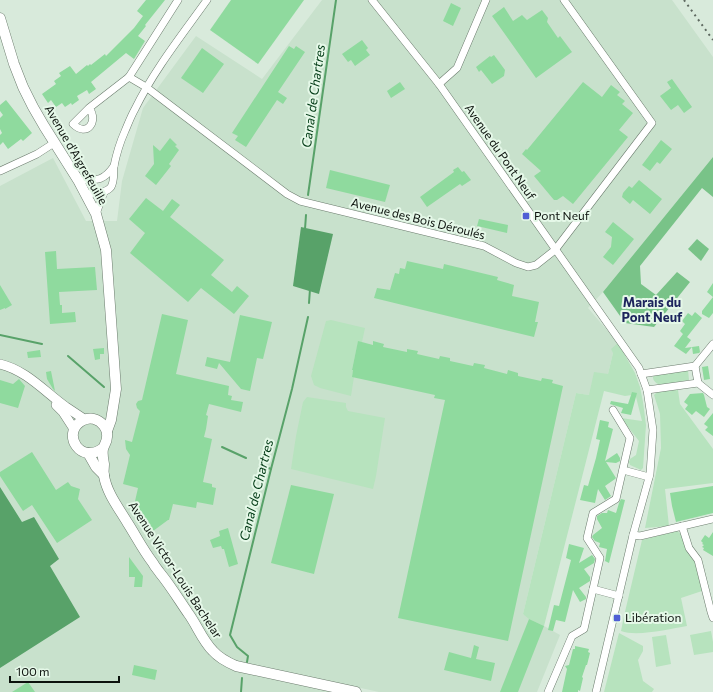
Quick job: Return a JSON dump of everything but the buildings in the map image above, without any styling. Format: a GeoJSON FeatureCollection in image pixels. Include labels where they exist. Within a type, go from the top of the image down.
{"type":"FeatureCollection","features":[{"type":"Feature","properties":{"kind":"main road","name":"Avenue d'Aigrefeuille"},"geometry":{"type":"LineString","coordinates":[[0,18],[14,64],[32,107],[78,180],[96,214],[106,250],[116,389],[111,420],[107,431]]}},
{"type":"Feature","properties":{"kind":"main road"},"geometry":{"type":"LineString","coordinates":[[95,419],[104,414],[114,403]]}},
{"type":"Feature","properties":{"kind":"main road"},"geometry":{"type":"LineString","coordinates":[[90,418],[95,419],[104,426],[108,437],[103,448],[94,453],[88,453],[79,449],[74,442],[74,428],[84,420],[90,418]]}},
{"type":"Feature","properties":{"kind":"main road","name":"Avenue Victor-Louis Bachelar"},"geometry":{"type":"LineString","coordinates":[[103,448],[104,475],[111,495],[153,564],[189,614],[202,636],[218,656],[236,666],[324,689],[356,692]]}},
{"type":"Feature","properties":{"kind":"main road","name":"Avenue Victor-Louis Bachelar"},"geometry":{"type":"LineString","coordinates":[[88,453],[96,467],[104,475]]}},
{"type":"Feature","properties":{"kind":"street"},"geometry":{"type":"LineString","coordinates":[[89,108],[128,77],[178,0]]}},
{"type":"Feature","properties":{"kind":"street"},"geometry":{"type":"LineString","coordinates":[[85,194],[104,192],[110,188],[114,179],[114,166],[123,134],[134,109],[146,87],[170,51],[207,0]]}},
{"type":"Feature","properties":{"kind":"street","name":"Avenue du Pont Neuf"},"geometry":{"type":"LineString","coordinates":[[372,0],[439,84],[642,374],[647,390],[653,430],[649,477],[633,536],[596,692]]}},
{"type":"Feature","properties":{"kind":"street"},"geometry":{"type":"LineString","coordinates":[[439,84],[457,68],[486,0]]}},
{"type":"Feature","properties":{"kind":"street"},"geometry":{"type":"LineString","coordinates":[[555,250],[652,122],[564,0]]}},
{"type":"Feature","properties":{"kind":"street"},"geometry":{"type":"LineString","coordinates":[[128,77],[146,87]]}},
{"type":"Feature","properties":{"kind":"street","name":"Avenue des Bois Déroulés"},"geometry":{"type":"LineString","coordinates":[[146,87],[287,194],[300,201],[484,246],[528,267],[536,265],[555,250]]}},
{"type":"Feature","properties":{"kind":"street"},"geometry":{"type":"LineString","coordinates":[[0,171],[37,154],[54,143]]}},
{"type":"Feature","properties":{"kind":"street"},"geometry":{"type":"LineString","coordinates":[[78,180],[96,180],[104,178],[109,174],[114,166]]}},
{"type":"Feature","properties":{"kind":"street"},"geometry":{"type":"LineString","coordinates":[[96,214],[104,192]]}},
{"type":"Feature","properties":{"kind":"street"},"geometry":{"type":"LineString","coordinates":[[642,374],[695,366],[713,344]]}},
{"type":"Feature","properties":{"kind":"street"},"geometry":{"type":"LineString","coordinates":[[0,364],[7,365],[17,370],[84,420]]}},
{"type":"Feature","properties":{"kind":"street"},"geometry":{"type":"LineString","coordinates":[[695,366],[698,382],[713,395]]}},
{"type":"Feature","properties":{"kind":"street"},"geometry":{"type":"LineString","coordinates":[[26,376],[63,412],[74,428]]}},
{"type":"Feature","properties":{"kind":"street"},"geometry":{"type":"LineString","coordinates":[[647,390],[698,382]]}},
{"type":"Feature","properties":{"kind":"street"},"geometry":{"type":"LineString","coordinates":[[548,692],[572,636],[584,629],[600,558],[587,538],[593,513],[616,499],[623,470],[630,438],[613,410]]}},
{"type":"Feature","properties":{"kind":"street"},"geometry":{"type":"LineString","coordinates":[[623,470],[649,477]]}},
{"type":"Feature","properties":{"kind":"street"},"geometry":{"type":"LineString","coordinates":[[633,536],[640,536],[713,519]]}},
{"type":"Feature","properties":{"kind":"street"},"geometry":{"type":"LineString","coordinates":[[682,526],[689,548],[698,560],[713,618]]}},
{"type":"Feature","properties":{"kind":"street"},"geometry":{"type":"LineString","coordinates":[[593,589],[619,596]]}},
{"type":"Feature","properties":{"kind":"shaded area"},"geometry":{"type":"Polygon","coordinates":[[[322,0],[672,0],[713,57],[713,157],[603,292],[588,308],[618,343],[613,353],[608,374],[589,395],[576,393],[523,614],[560,635],[537,692],[379,692],[329,681],[330,692],[0,692],[0,186],[53,158],[86,221],[117,221],[122,181],[143,108],[196,36],[262,79],[322,0]]]}},
{"type":"Feature","properties":{"kind":"shaded area"},"geometry":{"type":"Polygon","coordinates":[[[713,157],[713,197],[702,188],[640,266],[641,284],[656,295],[677,272],[690,282],[654,327],[625,323],[603,292],[713,157]]]}},
{"type":"Feature","properties":{"kind":"shaded area"},"geometry":{"type":"Polygon","coordinates":[[[301,227],[333,234],[319,294],[293,286],[301,227]]]}},
{"type":"Feature","properties":{"kind":"shaded area"},"geometry":{"type":"Polygon","coordinates":[[[697,239],[709,249],[701,261],[688,249],[697,239]]]}},
{"type":"Feature","properties":{"kind":"shaded area"},"geometry":{"type":"Polygon","coordinates":[[[331,320],[365,328],[362,342],[358,342],[352,369],[352,377],[354,377],[351,396],[314,385],[311,376],[326,321],[331,320]]]}},
{"type":"Feature","properties":{"kind":"shaded area"},"geometry":{"type":"Polygon","coordinates":[[[618,343],[635,373],[643,402],[646,425],[643,468],[641,470],[630,465],[630,459],[636,455],[639,441],[621,418],[642,421],[636,397],[632,395],[625,396],[604,391],[544,626],[529,619],[523,614],[576,393],[589,395],[594,372],[608,374],[613,353],[611,349],[618,343]]]}},
{"type":"Feature","properties":{"kind":"shaded area"},"geometry":{"type":"Polygon","coordinates":[[[688,370],[689,380],[660,385],[655,382],[653,378],[656,374],[688,370]]]}},
{"type":"Feature","properties":{"kind":"shaded area"},"geometry":{"type":"Polygon","coordinates":[[[678,390],[680,404],[713,449],[713,483],[665,489],[669,526],[645,528],[661,448],[660,414],[654,395],[658,391],[678,390]]]}},
{"type":"Feature","properties":{"kind":"shaded area"},"geometry":{"type":"Polygon","coordinates":[[[307,397],[346,403],[348,411],[385,418],[373,489],[291,469],[303,402],[307,397]]]}},
{"type":"Feature","properties":{"kind":"shaded area"},"geometry":{"type":"Polygon","coordinates":[[[0,487],[22,522],[34,517],[59,559],[50,566],[80,617],[0,668],[0,487]]]}},
{"type":"Feature","properties":{"kind":"shaded area"},"geometry":{"type":"Polygon","coordinates":[[[677,531],[681,534],[696,561],[702,591],[681,598],[687,626],[644,633],[628,633],[621,631],[642,540],[677,531]]]}},
{"type":"Feature","properties":{"kind":"shaded area"},"geometry":{"type":"Polygon","coordinates":[[[711,631],[713,652],[694,655],[690,635],[711,631]]]}},
{"type":"Feature","properties":{"kind":"shaded area"},"geometry":{"type":"Polygon","coordinates":[[[619,633],[643,646],[643,651],[638,660],[643,681],[654,689],[652,692],[604,692],[619,633]]]}},
{"type":"Feature","properties":{"kind":"shaded area"},"geometry":{"type":"Polygon","coordinates":[[[666,635],[671,664],[656,667],[652,637],[666,635]]]}},
{"type":"Feature","properties":{"kind":"waterway","name":"Canal de Chartres"},"geometry":{"type":"LineString","coordinates":[[308,195],[336,0]]}},
{"type":"Feature","properties":{"kind":"waterway","name":"Canal de Chartres"},"geometry":{"type":"LineString","coordinates":[[305,229],[306,215]]}},
{"type":"Feature","properties":{"kind":"waterway","name":"Canal de Chartres"},"geometry":{"type":"LineString","coordinates":[[309,303],[310,289]]}},
{"type":"Feature","properties":{"kind":"waterway","name":"Canal de Chartres"},"geometry":{"type":"LineString","coordinates":[[247,662],[248,656],[237,647],[230,635],[292,389],[308,317]]}},
{"type":"Feature","properties":{"kind":"waterway"},"geometry":{"type":"LineString","coordinates":[[0,335],[42,344]]}},
{"type":"Feature","properties":{"kind":"waterway"},"geometry":{"type":"LineString","coordinates":[[68,356],[104,387]]}},
{"type":"Feature","properties":{"kind":"waterway"},"geometry":{"type":"LineString","coordinates":[[222,447],[246,458]]}},
{"type":"Feature","properties":{"kind":"waterway","name":"Canal de Chartres"},"geometry":{"type":"LineString","coordinates":[[266,467],[271,469]]}},
{"type":"Feature","properties":{"kind":"waterway","name":"Canal de Chartres"},"geometry":{"type":"LineString","coordinates":[[241,692],[242,678]]}},
{"type":"Feature","properties":{"kind":"railway"},"geometry":{"type":"LineString","coordinates":[[684,0],[713,40]]}},
{"type":"Feature","properties":{"kind":"place","name":"Pont Neuf"},"geometry":{"type":"Point","coordinates":[526,216]}},
{"type":"Feature","properties":{"kind":"place","name":"Libération"},"geometry":{"type":"Point","coordinates":[617,618]}},
{"type":"Feature","properties":{"kind":"district","name":"Marais du Pont Neuf"},"geometry":{"type":"Point","coordinates":[652,310]}}]}
